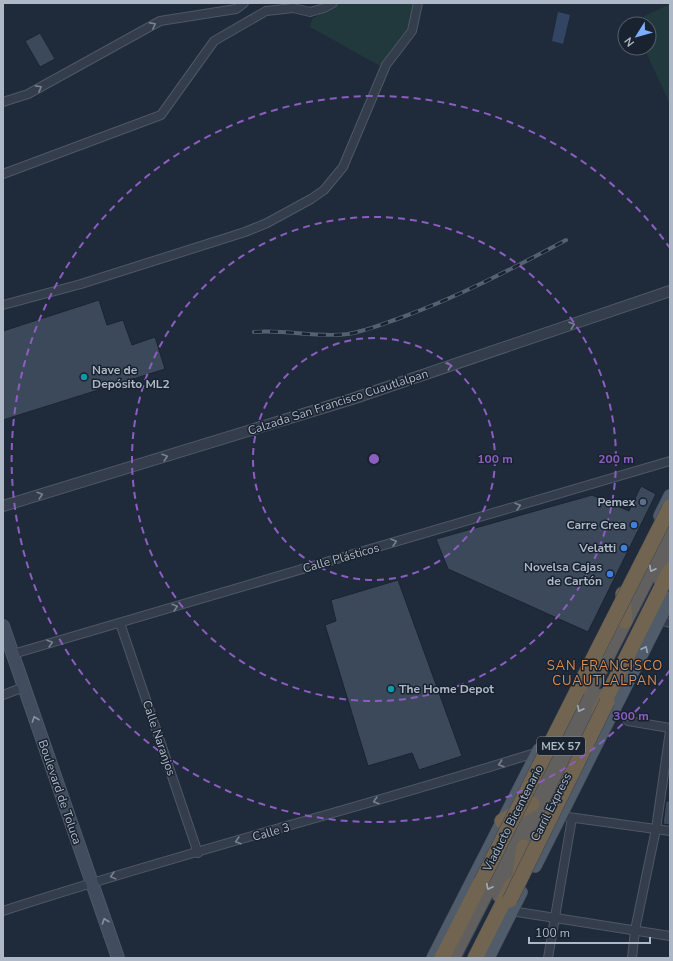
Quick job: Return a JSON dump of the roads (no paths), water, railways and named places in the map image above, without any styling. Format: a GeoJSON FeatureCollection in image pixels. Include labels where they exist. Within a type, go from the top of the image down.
{"type":"FeatureCollection","features":[{"type":"Feature","properties":{"kind":"highway","name":"Viaducto Bicentenario"},"geometry":{"type":"LineString","coordinates":[[442,958],[670,507]]}},
{"type":"Feature","properties":{"kind":"highway","name":"MEX 57"},"geometry":{"type":"LineString","coordinates":[[453,958],[670,534]]}},
{"type":"Feature","properties":{"kind":"highway","name":"MEX 57"},"geometry":{"type":"LineString","coordinates":[[468,958],[670,559]]}},
{"type":"Feature","properties":{"kind":"highway","name":"Carril Express"},"geometry":{"type":"LineString","coordinates":[[475,958],[670,570]]}},
{"type":"Feature","properties":{"kind":"highway"},"geometry":{"type":"LineString","coordinates":[[481,958],[670,577]]}},
{"type":"Feature","properties":{"kind":"highway"},"geometry":{"type":"LineString","coordinates":[[622,591],[625,621]]}},
{"type":"Feature","properties":{"kind":"highway"},"geometry":{"type":"LineString","coordinates":[[502,821],[532,804]]}},
{"type":"Feature","properties":{"kind":"highway"},"geometry":{"type":"LineString","coordinates":[[513,908],[524,847]]}},
{"type":"Feature","properties":{"kind":"main road"},"geometry":{"type":"LineString","coordinates":[[433,958],[670,496]]}},
{"type":"Feature","properties":{"kind":"main road"},"geometry":{"type":"LineString","coordinates":[[488,958],[513,908],[566,816],[665,622],[670,598]]}},
{"type":"Feature","properties":{"kind":"main road","name":"Boulevard de Toluca"},"geometry":{"type":"LineString","coordinates":[[3,626],[118,958]]}},
{"type":"Feature","properties":{"kind":"street"},"geometry":{"type":"LineString","coordinates":[[3,102],[28,94],[160,21],[236,9],[244,3]]}},
{"type":"Feature","properties":{"kind":"street"},"geometry":{"type":"LineString","coordinates":[[3,174],[161,115],[214,41],[266,11],[293,8],[310,12],[333,3]]}},
{"type":"Feature","properties":{"kind":"street"},"geometry":{"type":"LineString","coordinates":[[3,305],[81,284],[245,232],[267,223],[324,190],[343,167],[386,65],[412,31],[418,3]]}},
{"type":"Feature","properties":{"kind":"street","name":"Calzada San Francisco Cuautlalpan"},"geometry":{"type":"LineString","coordinates":[[3,506],[352,399],[670,291]]}},
{"type":"Feature","properties":{"kind":"street","name":"Calle Plásticos"},"geometry":{"type":"LineString","coordinates":[[13,654],[670,461]]}},
{"type":"Feature","properties":{"kind":"street","name":"Calle Naranjos"},"geometry":{"type":"LineString","coordinates":[[120,623],[198,853]]}},
{"type":"Feature","properties":{"kind":"street"},"geometry":{"type":"LineString","coordinates":[[3,695],[24,687]]}},
{"type":"Feature","properties":{"kind":"street"},"geometry":{"type":"LineString","coordinates":[[628,721],[670,729],[656,829],[635,930],[632,958]]}},
{"type":"Feature","properties":{"kind":"street","name":"Calle 3"},"geometry":{"type":"LineString","coordinates":[[3,911],[92,882],[198,853],[538,752]]}},
{"type":"Feature","properties":{"kind":"street"},"geometry":{"type":"LineString","coordinates":[[548,958],[566,816],[670,831]]}},
{"type":"Feature","properties":{"kind":"street"},"geometry":{"type":"LineString","coordinates":[[513,908],[554,918],[670,936]]}},
{"type":"Feature","properties":{"kind":"water"},"geometry":{"type":"Polygon","coordinates":[[[558,12],[570,15],[563,44],[552,41],[558,12]]]}},
{"type":"Feature","properties":{"kind":"railway"},"geometry":{"type":"LineString","coordinates":[[254,332],[266,331],[324,335],[355,333],[422,310],[464,292],[566,240]]}},
{"type":"Feature","properties":{"kind":"place","name":"Nave de Depósito ML2"},"geometry":{"type":"Point","coordinates":[84,377]}},
{"type":"Feature","properties":{"kind":"place","name":"Pemex"},"geometry":{"type":"Point","coordinates":[643,502]}},
{"type":"Feature","properties":{"kind":"place","name":"Carre Crea"},"geometry":{"type":"Point","coordinates":[634,525]}},
{"type":"Feature","properties":{"kind":"place","name":"Velatti"},"geometry":{"type":"Point","coordinates":[624,548]}},
{"type":"Feature","properties":{"kind":"place","name":"Novelsa Cajas de Cartón"},"geometry":{"type":"Point","coordinates":[610,574]}},
{"type":"Feature","properties":{"kind":"place","name":"The Home Depot"},"geometry":{"type":"Point","coordinates":[391,689]}},
{"type":"Feature","properties":{"kind":"district","name":"SAN FRANCISCO CUAUTLALPAN"},"geometry":{"type":"Point","coordinates":[605,674]}}]}
